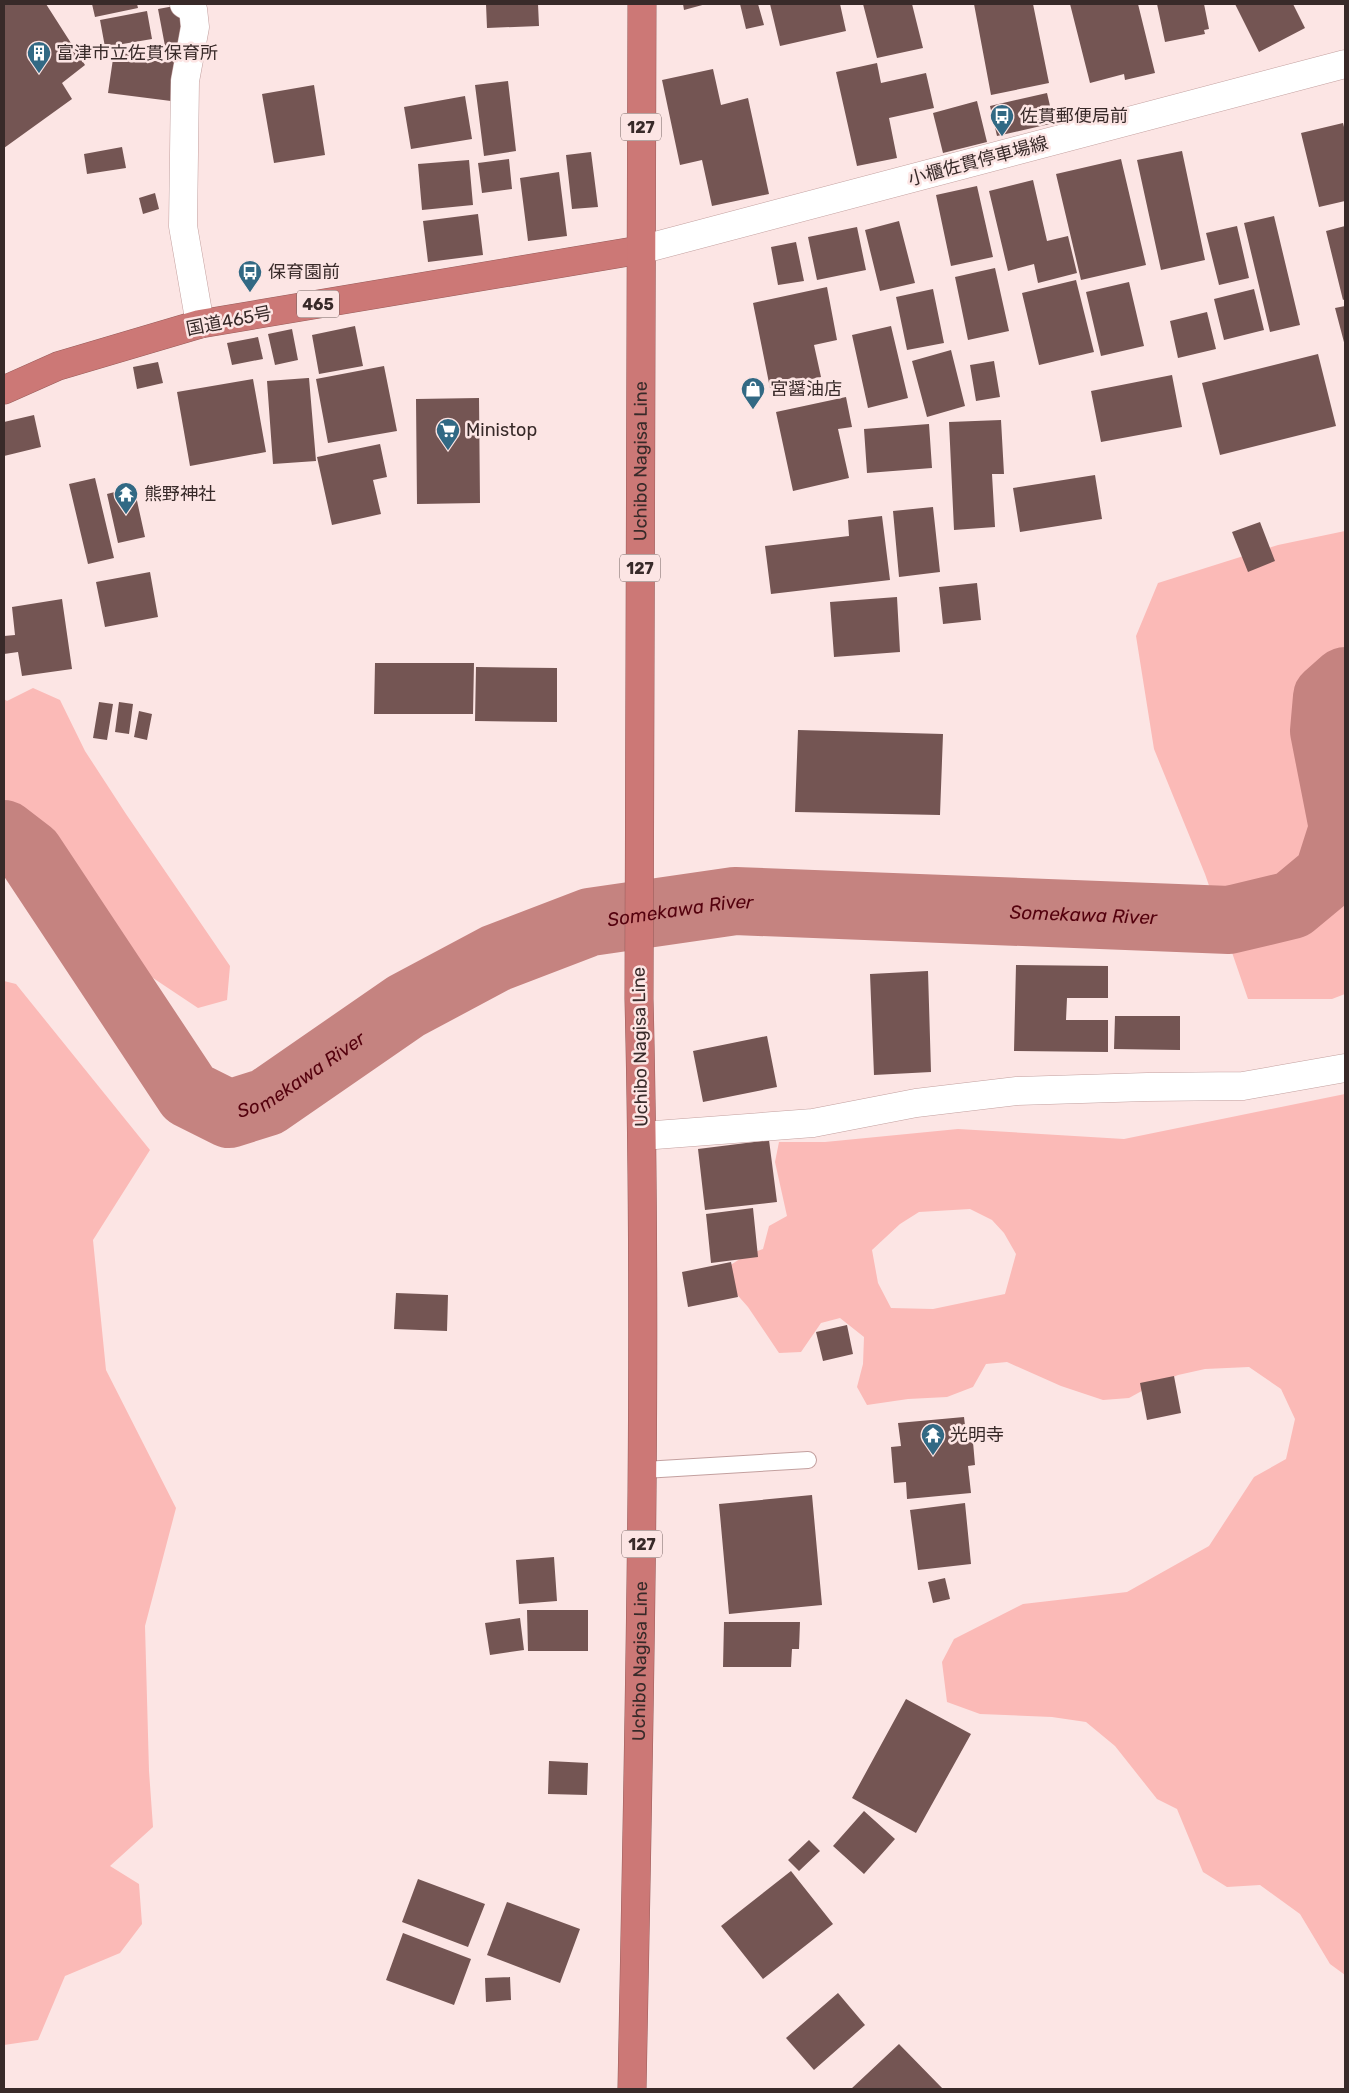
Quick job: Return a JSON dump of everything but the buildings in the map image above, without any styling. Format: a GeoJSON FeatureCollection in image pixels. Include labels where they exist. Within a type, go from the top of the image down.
{"type":"FeatureCollection","features":[{"type":"Feature","properties":{"kind":"highway","name":"Uchibo Nagisa Line"},"geometry":{"type":"LineString","coordinates":[[632,2089],[644,1470],[642,1136],[638,999],[642,4]]}},
{"type":"Feature","properties":{"kind":"highway","name":"国道465号"},"geometry":{"type":"LineString","coordinates":[[4,390],[58,366],[200,324],[640,250]]}},
{"type":"Feature","properties":{"kind":"street"},"geometry":{"type":"LineString","coordinates":[[184,4],[193,8],[195,27],[185,81],[183,226],[200,324]]}},
{"type":"Feature","properties":{"kind":"street","name":"小櫃佐貫停車場線"},"geometry":{"type":"LineString","coordinates":[[640,250],[1345,64]]}},
{"type":"Feature","properties":{"kind":"street"},"geometry":{"type":"LineString","coordinates":[[642,1136],[813,1123],[916,1103],[1016,1091],[1147,1086],[1242,1086],[1345,1068]]}},
{"type":"Feature","properties":{"kind":"lane"},"geometry":{"type":"LineString","coordinates":[[644,1470],[808,1460]]}},
{"type":"Feature","properties":{"kind":"shaded area"},"geometry":{"type":"Polygon","coordinates":[[[1345,531],[1345,994],[1332,999],[1248,999],[1205,874],[1154,749],[1136,636],[1158,583],[1278,545],[1345,531]]]}},
{"type":"Feature","properties":{"kind":"shaded area"},"geometry":{"type":"Polygon","coordinates":[[[33,688],[60,700],[85,751],[230,966],[227,1000],[198,1008],[135,966],[4,855],[4,699],[7,701],[33,688]]]}},
{"type":"Feature","properties":{"kind":"shaded area"},"geometry":{"type":"Polygon","coordinates":[[[4,981],[16,984],[150,1150],[93,1240],[106,1370],[176,1508],[145,1626],[149,1771],[153,1827],[110,1866],[139,1884],[142,1924],[120,1953],[65,1976],[38,2040],[4,2045],[4,981]]]}},
{"type":"Feature","properties":{"kind":"shaded area"},"geometry":{"type":"Polygon","coordinates":[[[1345,1094],[1345,1975],[1330,1964],[1300,1914],[1260,1885],[1227,1887],[1203,1872],[1177,1809],[1157,1799],[1115,1746],[1086,1722],[1052,1717],[980,1714],[947,1702],[942,1662],[954,1639],[1023,1604],[1127,1592],[1209,1546],[1254,1477],[1286,1459],[1295,1419],[1281,1389],[1249,1367],[1205,1369],[1178,1375],[1129,1398],[1103,1400],[1061,1386],[1007,1362],[986,1364],[973,1387],[947,1397],[908,1399],[867,1405],[857,1387],[863,1364],[864,1337],[840,1318],[821,1323],[801,1352],[779,1353],[748,1307],[725,1281],[729,1266],[746,1255],[763,1249],[769,1226],[787,1216],[775,1162],[779,1142],[825,1142],[958,1129],[1124,1139],[1345,1094]],[[970,1209],[919,1212],[900,1224],[872,1250],[878,1283],[891,1308],[933,1309],[1005,1294],[1016,1254],[1004,1233],[992,1220],[970,1209]]]}},
{"type":"Feature","properties":{"kind":"waterway","name":"Somekawa River"},"geometry":{"type":"LineString","coordinates":[[4,834],[30,854],[189,1094],[229,1114],[267,1102],[406,1006],[496,958],[590,922],[735,901],[1229,920],[1292,905],[1328,875],[1343,828],[1324,731],[1327,697],[1345,681]]}},
{"type":"Feature","properties":{"kind":"place","name":"富津市立佐貫保育所"},"geometry":{"type":"Point","coordinates":[39,74]}},
{"type":"Feature","properties":{"kind":"place","name":"佐貫郵便局前"},"geometry":{"type":"Point","coordinates":[1002,137]}},
{"type":"Feature","properties":{"kind":"place","name":"保育園前"},"geometry":{"type":"Point","coordinates":[250,293]}},
{"type":"Feature","properties":{"kind":"place","name":"宮醤油店"},"geometry":{"type":"Point","coordinates":[753,410]}},
{"type":"Feature","properties":{"kind":"place","name":"Ministop"},"geometry":{"type":"Point","coordinates":[448,451]}},
{"type":"Feature","properties":{"kind":"place","name":"熊野神社"},"geometry":{"type":"Point","coordinates":[126,515]}},
{"type":"Feature","properties":{"kind":"place","name":"光明寺"},"geometry":{"type":"Point","coordinates":[933,1456]}}]}
